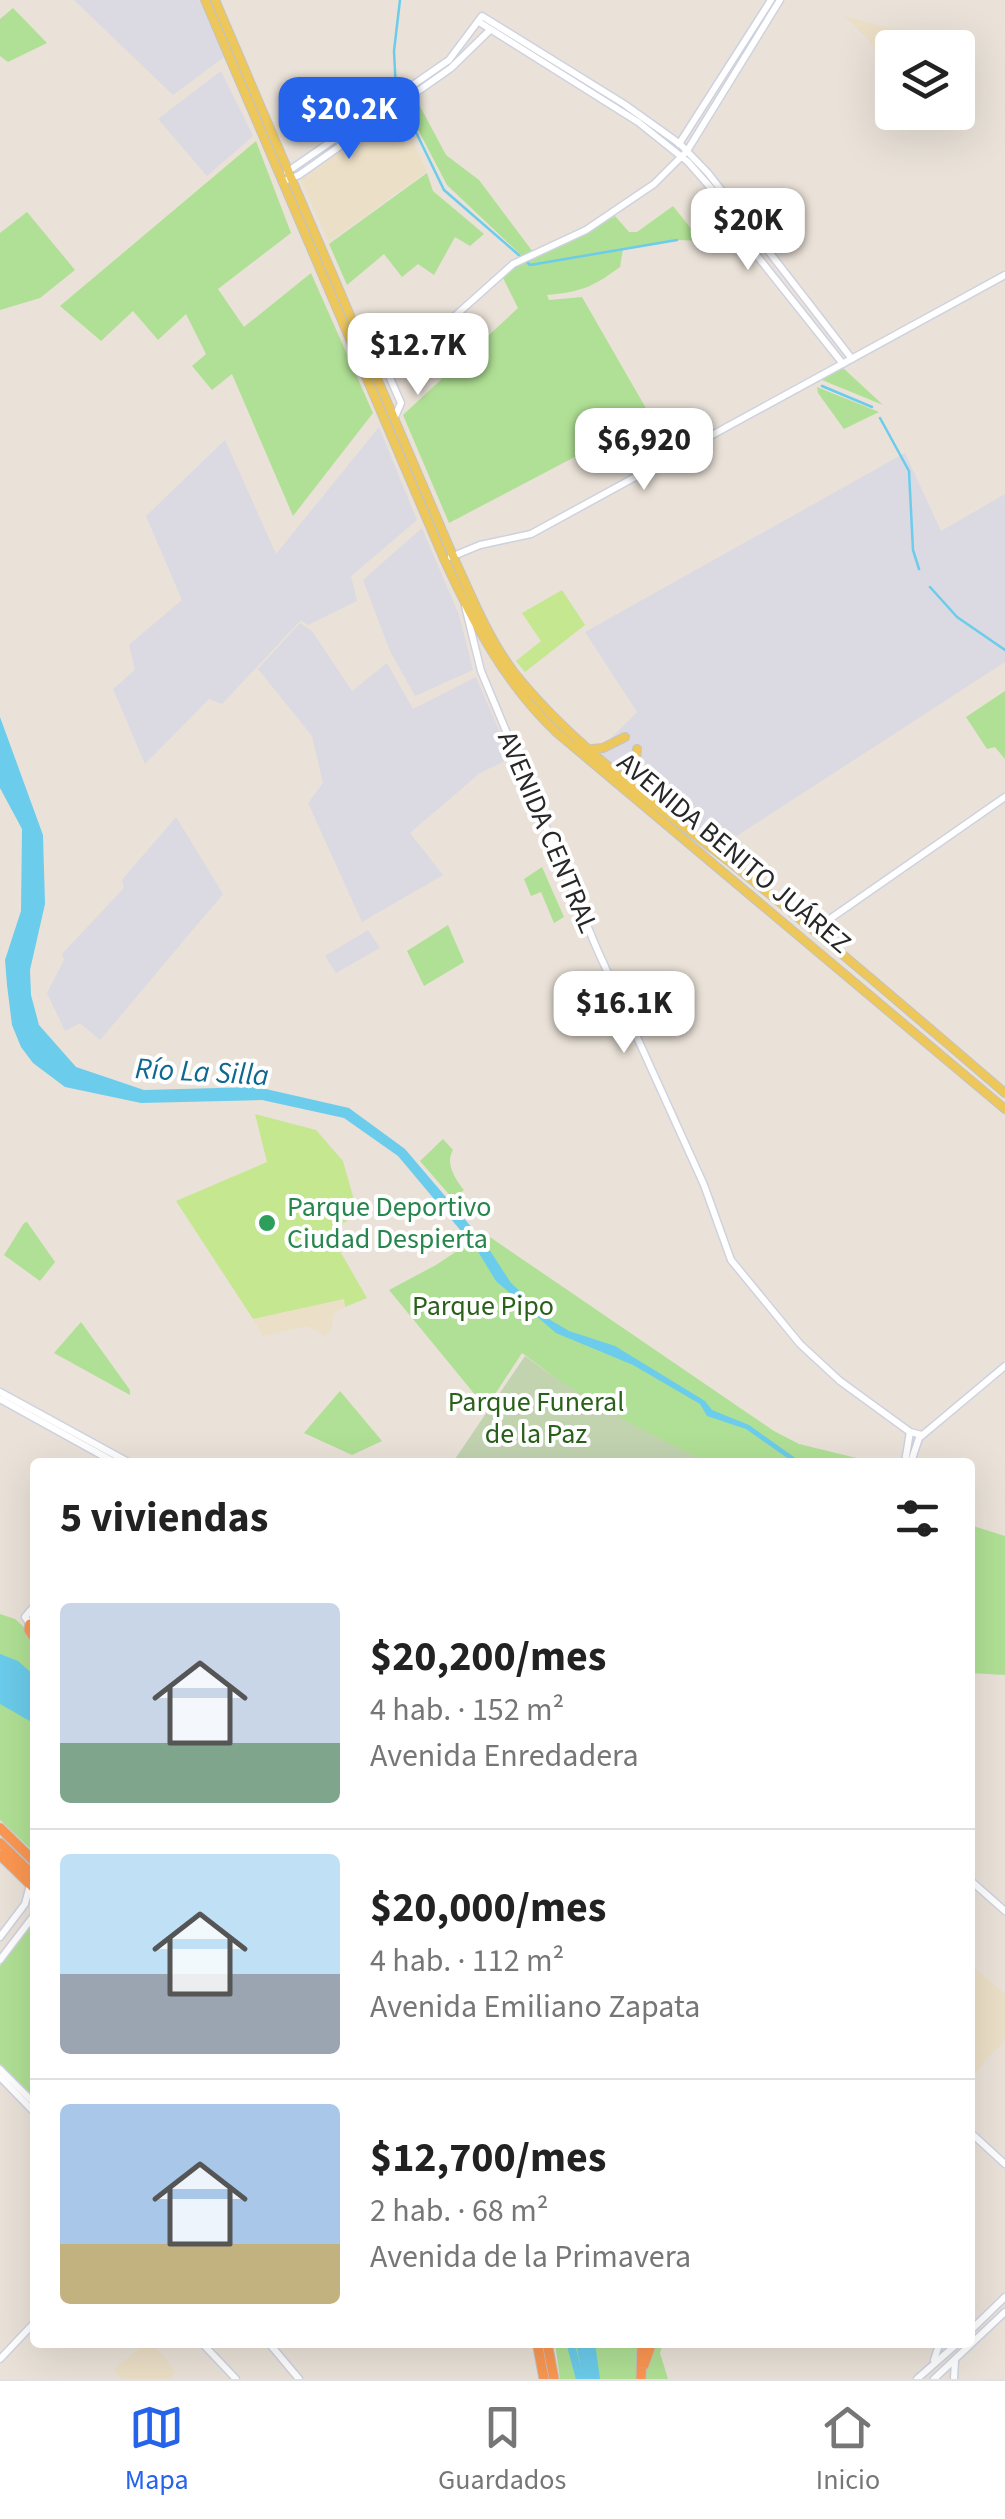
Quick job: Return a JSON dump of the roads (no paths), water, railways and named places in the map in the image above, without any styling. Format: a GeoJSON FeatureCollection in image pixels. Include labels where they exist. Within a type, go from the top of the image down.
{"type":"FeatureCollection","features":[{"type":"Feature","properties":{"kind":"highway"},"geometry":{"type":"LineString","coordinates":[[0,1828],[30,1857]]}},
{"type":"Feature","properties":{"kind":"highway"},"geometry":{"type":"LineString","coordinates":[[0,1843],[30,1880]]}},
{"type":"Feature","properties":{"kind":"highway"},"geometry":{"type":"LineString","coordinates":[[0,1855],[30,1881]]}},
{"type":"Feature","properties":{"kind":"highway"},"geometry":{"type":"LineString","coordinates":[[538,2348],[544,2379]]}},
{"type":"Feature","properties":{"kind":"highway"},"geometry":{"type":"LineString","coordinates":[[549,2348],[554,2379]]}},
{"type":"Feature","properties":{"kind":"highway"},"geometry":{"type":"LineString","coordinates":[[641,2376],[642,2348]]}},
{"type":"Feature","properties":{"kind":"highway"},"geometry":{"type":"LineString","coordinates":[[641,2376],[650,2348]]}},
{"type":"Feature","properties":{"kind":"main road"},"geometry":{"type":"LineString","coordinates":[[205,0],[353,320],[389,420],[402,439],[449,558]]}},
{"type":"Feature","properties":{"kind":"main road"},"geometry":{"type":"LineString","coordinates":[[215,0],[285,177],[449,558]]}},
{"type":"Feature","properties":{"kind":"main road","name":"AVENIDA BENITO JUÁREZ"},"geometry":{"type":"LineString","coordinates":[[449,558],[464,604],[507,678],[532,708],[1005,1109]]}},
{"type":"Feature","properties":{"kind":"main road","name":"AVENIDA BENITO JUÁREZ"},"geometry":{"type":"LineString","coordinates":[[449,558],[486,628],[526,686],[590,748],[814,930],[1005,1093]]}},
{"type":"Feature","properties":{"kind":"main road"},"geometry":{"type":"LineString","coordinates":[[590,748],[603,748],[625,737]]}},
{"type":"Feature","properties":{"kind":"main road"},"geometry":{"type":"LineString","coordinates":[[567,741],[610,766],[645,806]]}},
{"type":"Feature","properties":{"kind":"main road"},"geometry":{"type":"LineString","coordinates":[[636,750],[634,770],[641,790]]}},
{"type":"Feature","properties":{"kind":"main road"},"geometry":{"type":"LineString","coordinates":[[777,916],[801,930],[814,930],[816,950]]}},
{"type":"Feature","properties":{"kind":"main road"},"geometry":{"type":"LineString","coordinates":[[825,958],[848,970],[859,969]]}},
{"type":"Feature","properties":{"kind":"main road"},"geometry":{"type":"LineString","coordinates":[[946,1058],[956,1058],[994,1084]]}},
{"type":"Feature","properties":{"kind":"street"},"geometry":{"type":"LineString","coordinates":[[681,150],[771,0]]}},
{"type":"Feature","properties":{"kind":"street"},"geometry":{"type":"LineString","coordinates":[[390,374],[513,264],[570,238],[654,184],[672,164],[780,0]]}},
{"type":"Feature","properties":{"kind":"street"},"geometry":{"type":"LineString","coordinates":[[285,177],[396,104],[449,60],[481,19]]}},
{"type":"Feature","properties":{"kind":"street"},"geometry":{"type":"LineString","coordinates":[[481,19],[624,104],[708,173],[852,360]]}},
{"type":"Feature","properties":{"kind":"street"},"geometry":{"type":"LineString","coordinates":[[481,19],[492,30],[681,150],[754,252],[843,364]]}},
{"type":"Feature","properties":{"kind":"street"},"geometry":{"type":"LineString","coordinates":[[407,95],[452,68],[484,33],[492,30]]}},
{"type":"Feature","properties":{"kind":"street"},"geometry":{"type":"LineString","coordinates":[[449,558],[480,545],[531,534],[1005,276]]}},
{"type":"Feature","properties":{"kind":"street"},"geometry":{"type":"LineString","coordinates":[[353,320],[364,324],[401,403],[389,420]]}},
{"type":"Feature","properties":{"kind":"street","name":"AVENIDA CENTRAL"},"geometry":{"type":"LineString","coordinates":[[464,604],[481,670],[597,949],[704,1185],[731,1260],[777,1318],[825,1368],[910,1435]]}},
{"type":"Feature","properties":{"kind":"street"},"geometry":{"type":"LineString","coordinates":[[814,930],[1005,797]]}},
{"type":"Feature","properties":{"kind":"street"},"geometry":{"type":"LineString","coordinates":[[910,1458],[922,1435],[1005,1366]]}},
{"type":"Feature","properties":{"kind":"street"},"geometry":{"type":"LineString","coordinates":[[0,1396],[107,1458]]}},
{"type":"Feature","properties":{"kind":"street"},"geometry":{"type":"LineString","coordinates":[[0,1396],[120,1458]]}},
{"type":"Feature","properties":{"kind":"street"},"geometry":{"type":"LineString","coordinates":[[908,1458],[910,1435],[922,1435]]}},
{"type":"Feature","properties":{"kind":"street"},"geometry":{"type":"LineString","coordinates":[[975,1884],[1005,1911]]}},
{"type":"Feature","properties":{"kind":"street"},"geometry":{"type":"LineString","coordinates":[[0,1937],[30,1893]]}},
{"type":"Feature","properties":{"kind":"street"},"geometry":{"type":"LineString","coordinates":[[0,1959],[28,1921],[18,1913]]}},
{"type":"Feature","properties":{"kind":"street"},"geometry":{"type":"LineString","coordinates":[[0,2069],[30,2099]]}},
{"type":"Feature","properties":{"kind":"street"},"geometry":{"type":"LineString","coordinates":[[0,2077],[30,2108]]}},
{"type":"Feature","properties":{"kind":"street"},"geometry":{"type":"LineString","coordinates":[[975,2137],[1005,2164]]}},
{"type":"Feature","properties":{"kind":"street"},"geometry":{"type":"LineString","coordinates":[[975,2325],[1005,2297]]}},
{"type":"Feature","properties":{"kind":"street"},"geometry":{"type":"LineString","coordinates":[[975,2341],[1005,2312]]}},
{"type":"Feature","properties":{"kind":"street"},"geometry":{"type":"LineString","coordinates":[[0,2359],[30,2327]]}},
{"type":"Feature","properties":{"kind":"street"},"geometry":{"type":"LineString","coordinates":[[207,2348],[236,2379]]}},
{"type":"Feature","properties":{"kind":"street"},"geometry":{"type":"LineString","coordinates":[[273,2348],[299,2379]]}},
{"type":"Feature","properties":{"kind":"street"},"geometry":{"type":"LineString","coordinates":[[933,2379],[929,2368],[937,2348]]}},
{"type":"Feature","properties":{"kind":"street"},"geometry":{"type":"LineString","coordinates":[[917,2378],[951,2348]]}},
{"type":"Feature","properties":{"kind":"street"},"geometry":{"type":"LineString","coordinates":[[933,2379],[954,2348]]}},
{"type":"Feature","properties":{"kind":"street"},"geometry":{"type":"LineString","coordinates":[[956,2348],[957,2379]]}},
{"type":"Feature","properties":{"kind":"street"},"geometry":{"type":"LineString","coordinates":[[933,2379],[968,2348]]}},
{"type":"Feature","properties":{"kind":"water"},"geometry":{"type":"Polygon","coordinates":[[[0,717],[43,835],[45,904],[30,970],[31,995],[39,1025],[76,1067],[144,1090],[257,1087],[349,1108],[405,1149],[485,1243],[511,1283],[552,1321],[569,1331],[615,1346],[705,1401],[712,1410],[749,1425],[795,1458],[787,1458],[746,1429],[707,1416],[700,1404],[633,1365],[556,1333],[496,1281],[477,1250],[398,1156],[344,1118],[262,1100],[141,1103],[65,1087],[33,1063],[12,1025],[5,960],[21,911],[22,829],[0,788],[0,717]]]}},
{"type":"Feature","properties":{"kind":"water"},"geometry":{"type":"Polygon","coordinates":[[[0,1654],[18,1661],[30,1672],[30,1721],[0,1704],[0,1654]]]}},
{"type":"Feature","properties":{"kind":"water"},"geometry":{"type":"Polygon","coordinates":[[[577,2348],[596,2348],[600,2379],[583,2379],[577,2348]]]}},
{"type":"Feature","properties":{"kind":"waterway"},"geometry":{"type":"LineString","coordinates":[[400,0],[394,51],[396,91],[444,190],[521,257]]}},
{"type":"Feature","properties":{"kind":"waterway"},"geometry":{"type":"LineString","coordinates":[[527,262],[530,265],[677,240]]}},
{"type":"Feature","properties":{"kind":"waterway"},"geometry":{"type":"LineString","coordinates":[[822,386],[872,407]]}},
{"type":"Feature","properties":{"kind":"waterway"},"geometry":{"type":"LineString","coordinates":[[880,418],[909,471],[913,550],[919,569]]}},
{"type":"Feature","properties":{"kind":"waterway"},"geometry":{"type":"LineString","coordinates":[[930,587],[957,617],[1005,650]]}},
{"type":"Feature","properties":{"kind":"waterway"},"geometry":{"type":"LineString","coordinates":[[572,2348],[580,2379]]}},
{"type":"Feature","properties":{"kind":"place","name":"Parque Deportivo Ciudad Despierta"},"geometry":{"type":"Point","coordinates":[267,1223]}},
{"type":"Feature","properties":{"kind":"water label","name":"Río La Silla"},"geometry":{"type":"Point","coordinates":[202,1072]}},
{"type":"Feature","properties":{"kind":"park label","name":"Parque Pipo"},"geometry":{"type":"Point","coordinates":[483,1306]}},
{"type":"Feature","properties":{"kind":"park label","name":"Parque Funeral de la Paz"},"geometry":{"type":"Point","coordinates":[536,1418]}}]}
